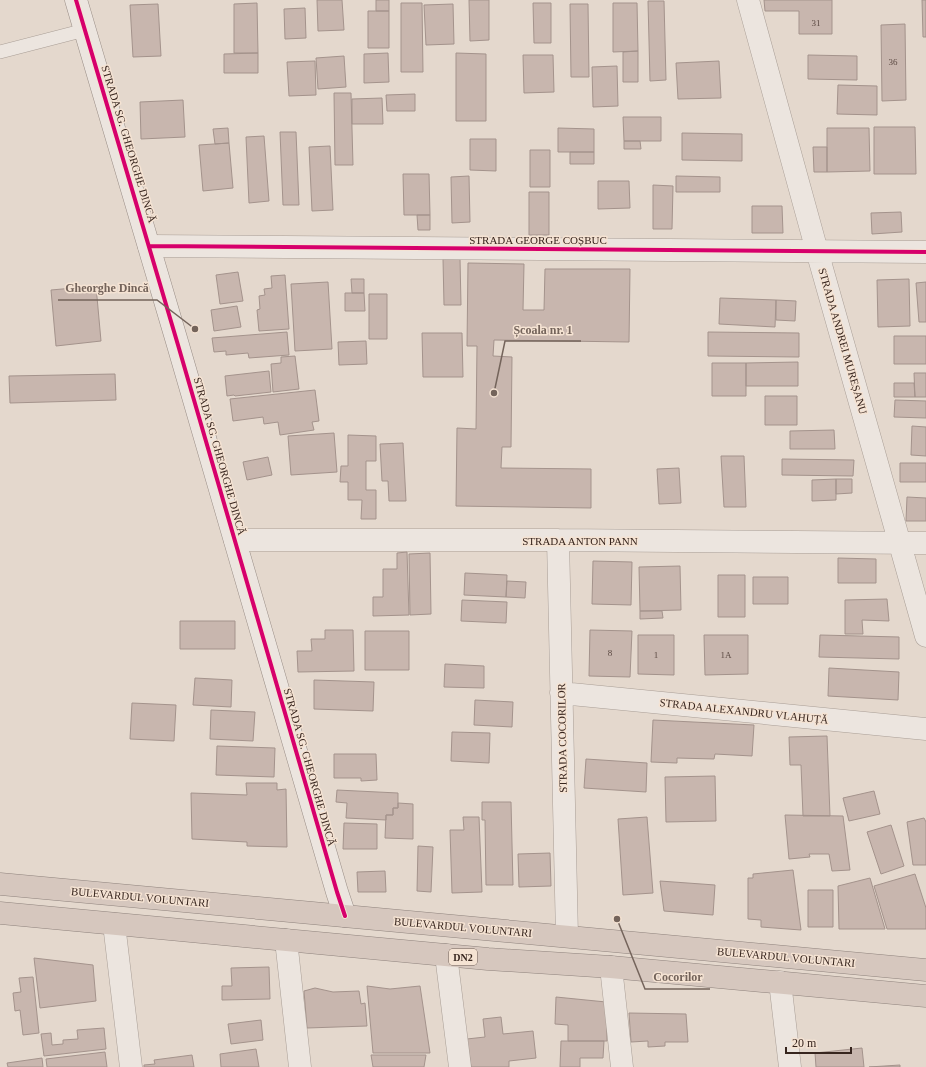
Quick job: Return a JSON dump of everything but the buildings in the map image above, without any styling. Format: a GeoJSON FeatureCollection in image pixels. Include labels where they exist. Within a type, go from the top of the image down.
{"type":"FeatureCollection","features":[{"type":"Feature","properties":{"kind":"highway","name":"BULEVARDUL VOLUNTARI"},"geometry":{"type":"LineString","coordinates":[[0,884],[926,970]]}},
{"type":"Feature","properties":{"kind":"highway","name":"DN2"},"geometry":{"type":"LineString","coordinates":[[0,913],[446,955],[611,967],[926,996]]}},
{"type":"Feature","properties":{"kind":"street","name":"STRADA SG. GHEORGHE DINCĂ"},"geometry":{"type":"LineString","coordinates":[[76,0],[345,916]]}},
{"type":"Feature","properties":{"kind":"street","name":"STRADA ANDREI MUREȘANU"},"geometry":{"type":"LineString","coordinates":[[748,0],[817,251],[926,636]]}},
{"type":"Feature","properties":{"kind":"street","name":"STRADA GEORGE COȘBUC"},"geometry":{"type":"LineString","coordinates":[[149,246],[926,252]]}},
{"type":"Feature","properties":{"kind":"street","name":"STRADA ANTON PANN"},"geometry":{"type":"LineString","coordinates":[[235,540],[558,540],[926,543]]}},
{"type":"Feature","properties":{"kind":"street","name":"STRADA COCORILOR"},"geometry":{"type":"LineString","coordinates":[[558,540],[567,936]]}},
{"type":"Feature","properties":{"kind":"street","name":"STRADA ALEXANDRU VLAHUȚĂ"},"geometry":{"type":"LineString","coordinates":[[561,693],[926,728]]}},
{"type":"Feature","properties":{"kind":"street"},"geometry":{"type":"LineString","coordinates":[[114,924],[131,1067]]}},
{"type":"Feature","properties":{"kind":"street"},"geometry":{"type":"LineString","coordinates":[[286,940],[300,1067]]}},
{"type":"Feature","properties":{"kind":"street"},"geometry":{"type":"LineString","coordinates":[[446,955],[460,1067]]}},
{"type":"Feature","properties":{"kind":"street"},"geometry":{"type":"LineString","coordinates":[[611,967],[622,1067]]}},
{"type":"Feature","properties":{"kind":"street"},"geometry":{"type":"LineString","coordinates":[[780,982],[790,1067]]}},
{"type":"Feature","properties":{"kind":"lane"},"geometry":{"type":"LineString","coordinates":[[0,52],[85,30]]}},
{"type":"Feature","properties":{"kind":"cycle path"},"geometry":{"type":"LineString","coordinates":[[76,0],[345,916]]}},
{"type":"Feature","properties":{"kind":"cycle path"},"geometry":{"type":"LineString","coordinates":[[149,246],[926,252]]}},
{"type":"Feature","properties":{"kind":"place","name":"Gheorghe Dincă"},"geometry":{"type":"Point","coordinates":[195,329]}},
{"type":"Feature","properties":{"kind":"place","name":"Școala nr. 1"},"geometry":{"type":"Point","coordinates":[494,393]}},
{"type":"Feature","properties":{"kind":"place","name":"Cocorilor"},"geometry":{"type":"Point","coordinates":[617,919]}}]}
